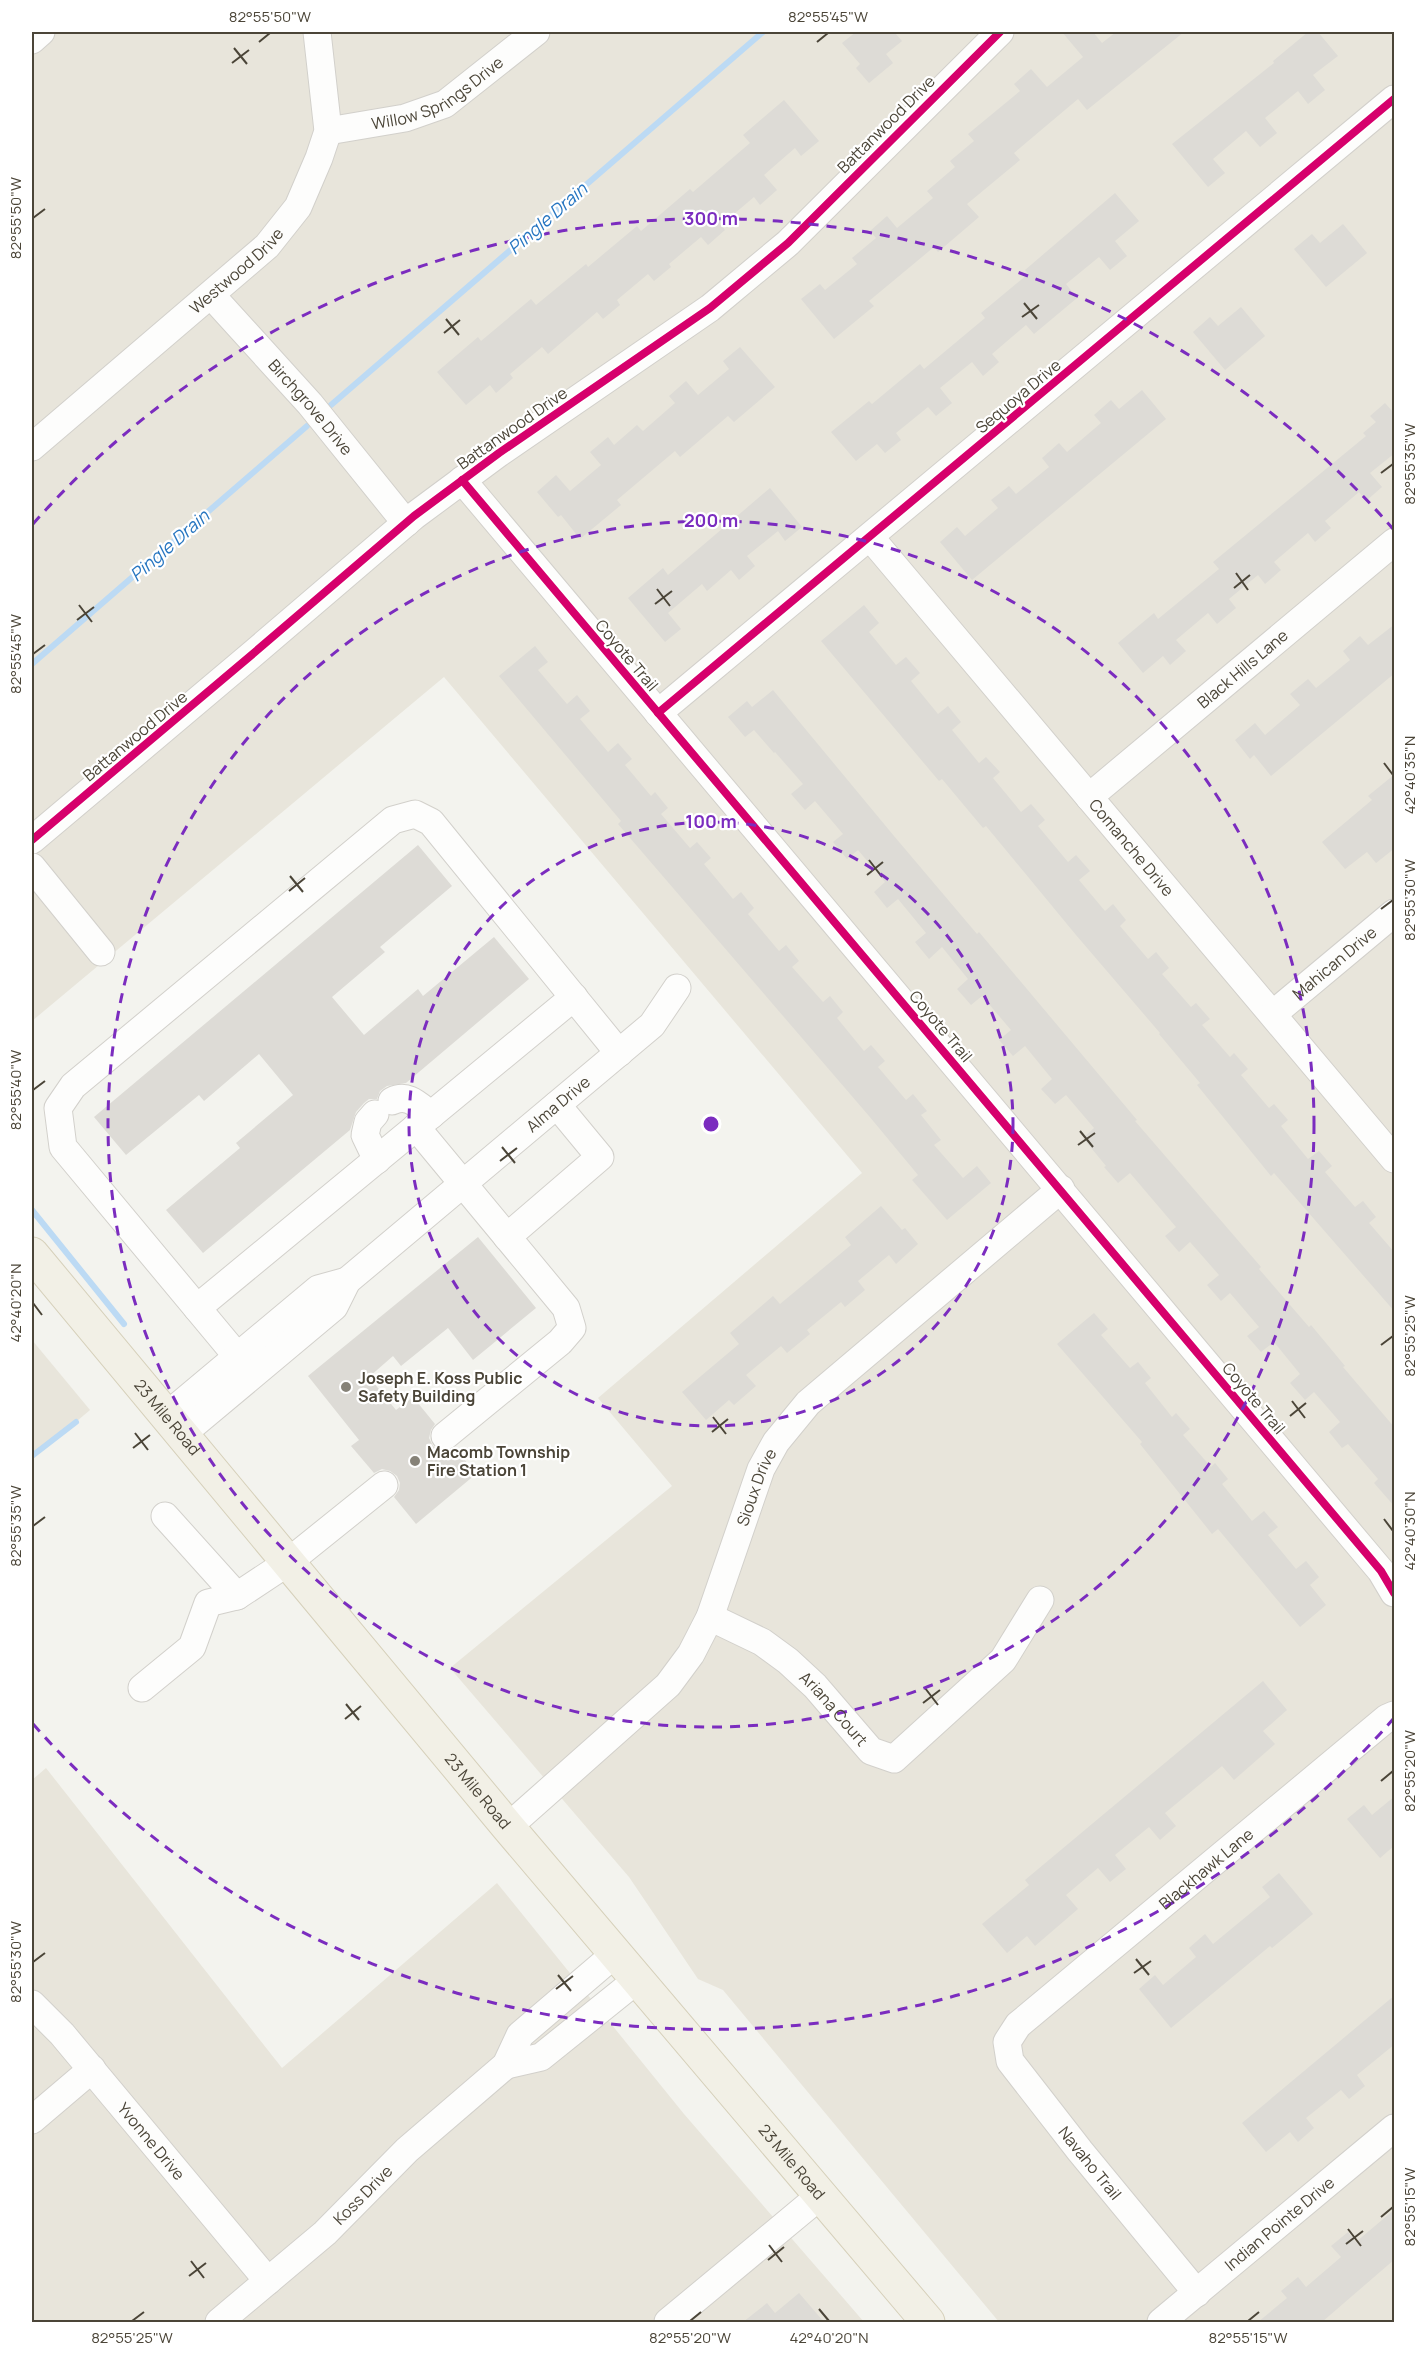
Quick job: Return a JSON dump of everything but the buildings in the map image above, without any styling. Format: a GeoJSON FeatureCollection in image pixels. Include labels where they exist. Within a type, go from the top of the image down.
{"type":"FeatureCollection","features":[{"type":"Feature","properties":{"kind":"main road","name":"23 Mile Road"},"geometry":{"type":"LineString","coordinates":[[35,1266],[173,1426],[508,1827],[928,2322]]}},
{"type":"Feature","properties":{"kind":"street"},"geometry":{"type":"LineString","coordinates":[[32,40],[41,32]]}},
{"type":"Feature","properties":{"kind":"street","name":"Westwood Drive"},"geometry":{"type":"LineString","coordinates":[[32,447],[267,246],[298,207],[328,131],[317,32]]}},
{"type":"Feature","properties":{"kind":"street","name":"Willow Springs Drive"},"geometry":{"type":"LineString","coordinates":[[328,131],[405,118],[445,105],[536,32]]}},
{"type":"Feature","properties":{"kind":"street","name":"Battanwood Drive"},"geometry":{"type":"LineString","coordinates":[[32,840],[406,523],[499,453],[710,308],[788,243],[1000,32]]}},
{"type":"Feature","properties":{"kind":"street","name":"Sequoya Drive"},"geometry":{"type":"LineString","coordinates":[[658,713],[1395,99]]}},
{"type":"Feature","properties":{"kind":"street","name":"Birchgrove Drive"},"geometry":{"type":"LineString","coordinates":[[212,295],[310,404],[406,523]]}},
{"type":"Feature","properties":{"kind":"street","name":"Coyote Trail"},"geometry":{"type":"LineString","coordinates":[[462,480],[1061,1189],[1380,1571],[1395,1593]]}},
{"type":"Feature","properties":{"kind":"street","name":"Comanche Drive"},"geometry":{"type":"LineString","coordinates":[[870,537],[1395,1159]]}},
{"type":"Feature","properties":{"kind":"street","name":"Black Hills Lane"},"geometry":{"type":"LineString","coordinates":[[1089,797],[1395,542]]}},
{"type":"Feature","properties":{"kind":"street"},"geometry":{"type":"LineString","coordinates":[[249,1358],[197,1308],[63,1147],[58,1108],[73,1086],[393,820],[414,814],[431,822],[619,1053]]}},
{"type":"Feature","properties":{"kind":"street"},"geometry":{"type":"LineString","coordinates":[[32,867],[101,952]]}},
{"type":"Feature","properties":{"kind":"street","name":"Mahican Drive"},"geometry":{"type":"LineString","coordinates":[[1273,1014],[1395,914]]}},
{"type":"Feature","properties":{"kind":"street","name":"Alma Drive"},"geometry":{"type":"LineString","coordinates":[[173,1426],[249,1358],[318,1289],[347,1281],[652,1025],[677,988]]}},
{"type":"Feature","properties":{"kind":"street"},"geometry":{"type":"LineString","coordinates":[[197,1308],[574,997]]}},
{"type":"Feature","properties":{"kind":"street"},"geometry":{"type":"LineString","coordinates":[[377,1160],[365,1135],[368,1122],[383,1108],[400,1098],[413,1100],[463,1185],[566,1308],[572,1328],[560,1342],[445,1436]]}},
{"type":"Feature","properties":{"kind":"street"},"geometry":{"type":"LineString","coordinates":[[507,1237],[600,1157],[557,1105]]}},
{"type":"Feature","properties":{"kind":"street","name":"Sioux Drive"},"geometry":{"type":"LineString","coordinates":[[508,1827],[668,1686],[691,1654],[710,1617],[761,1470],[776,1442],[808,1403],[1061,1189]]}},
{"type":"Feature","properties":{"kind":"street"},"geometry":{"type":"LineString","coordinates":[[142,1688],[192,1647],[208,1603],[237,1596],[287,1563],[384,1485]]}},
{"type":"Feature","properties":{"kind":"street"},"geometry":{"type":"LineString","coordinates":[[165,1516],[237,1596]]}},
{"type":"Feature","properties":{"kind":"street","name":"Ariana Court"},"geometry":{"type":"LineString","coordinates":[[710,1617],[762,1642],[788,1661],[815,1686],[871,1751],[894,1759],[1003,1660],[1040,1600]]}},
{"type":"Feature","properties":{"kind":"street","name":"Blackhawk Lane"},"geometry":{"type":"LineString","coordinates":[[1018,2025],[1387,1718],[1395,1714]]}},
{"type":"Feature","properties":{"kind":"street","name":"Koss Drive"},"geometry":{"type":"LineString","coordinates":[[219,2322],[325,2234],[407,2150],[506,2065],[520,2035],[616,1953]]}},
{"type":"Feature","properties":{"kind":"street","name":"Koss Drive"},"geometry":{"type":"LineString","coordinates":[[506,2065],[541,2057],[638,1979]]}},
{"type":"Feature","properties":{"kind":"street","name":"Yvonne Drive"},"geometry":{"type":"LineString","coordinates":[[32,2004],[92,2069],[268,2281]]}},
{"type":"Feature","properties":{"kind":"street","name":"Navaho Trail"},"geometry":{"type":"LineString","coordinates":[[1018,2025],[1007,2042],[1010,2061],[1197,2294]]}},
{"type":"Feature","properties":{"kind":"street"},"geometry":{"type":"LineString","coordinates":[[32,2120],[92,2069]]}},
{"type":"Feature","properties":{"kind":"street","name":"Indian Pointe Drive"},"geometry":{"type":"LineString","coordinates":[[1161,2321],[1197,2294],[1395,2128]]}},
{"type":"Feature","properties":{"kind":"street"},"geometry":{"type":"LineString","coordinates":[[668,2322],[821,2195]]}},
{"type":"Feature","properties":{"kind":"shaded area"},"geometry":{"type":"Polygon","coordinates":[[[32,32],[1394,32],[1394,2319],[1391,2322],[999,2322],[723,1990],[698,1979],[629,1877],[450,1668],[672,1486],[598,1398],[862,1173],[444,677],[32,1021],[32,32]]]}},
{"type":"Feature","properties":{"kind":"shaded area"},"geometry":{"type":"Polygon","coordinates":[[[32,1340],[90,1410],[32,1459],[32,1340]]]}},
{"type":"Feature","properties":{"kind":"shaded area"},"geometry":{"type":"Polygon","coordinates":[[[46,1768],[282,2068],[497,1883],[684,2114],[864,2322],[32,2322],[32,1780],[46,1768]]]}},
{"type":"Feature","properties":{"kind":"waterway","name":"Pingle Drain"},"geometry":{"type":"LineString","coordinates":[[331,405],[763,32]]}},
{"type":"Feature","properties":{"kind":"waterway","name":"Pingle Drain"},"geometry":{"type":"LineString","coordinates":[[32,664],[307,426]]}},
{"type":"Feature","properties":{"kind":"waterway","name":"Pingle Drain"},"geometry":{"type":"LineString","coordinates":[[32,1210],[124,1324]]}},
{"type":"Feature","properties":{"kind":"waterway","name":"Pingle Drain"},"geometry":{"type":"LineString","coordinates":[[32,1456],[76,1422]]}},
{"type":"Feature","properties":{"kind":"cycle path"},"geometry":{"type":"LineString","coordinates":[[32,840],[414,516],[499,453],[710,308],[788,243],[1000,32]]}},
{"type":"Feature","properties":{"kind":"cycle path"},"geometry":{"type":"LineString","coordinates":[[658,713],[1394,99]]}},
{"type":"Feature","properties":{"kind":"cycle path"},"geometry":{"type":"LineString","coordinates":[[462,480],[1381,1571],[1394,1593]]}},
{"type":"Feature","properties":{"kind":"place","name":"Joseph E. Koss Public Safety Building"},"geometry":{"type":"Point","coordinates":[346,1387]}},
{"type":"Feature","properties":{"kind":"place","name":"Macomb Township Fire Station 1"},"geometry":{"type":"Point","coordinates":[415,1461]}}]}
